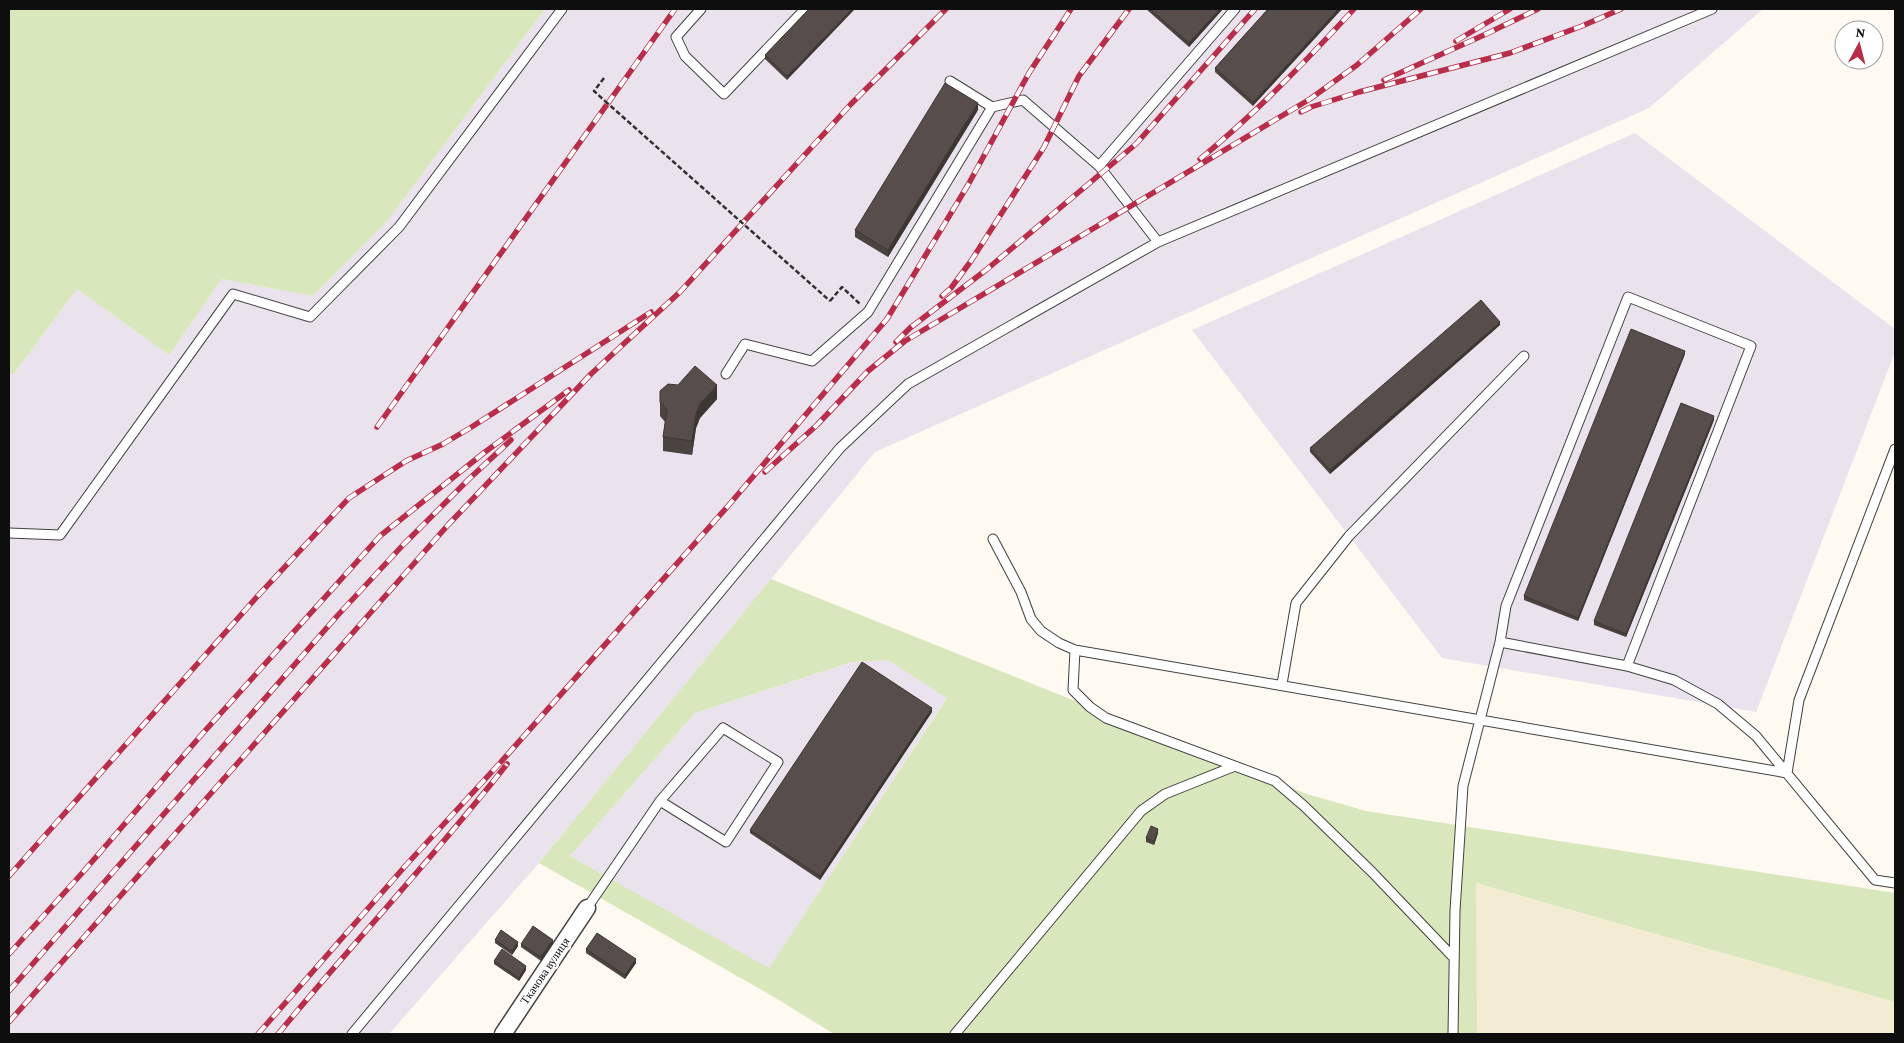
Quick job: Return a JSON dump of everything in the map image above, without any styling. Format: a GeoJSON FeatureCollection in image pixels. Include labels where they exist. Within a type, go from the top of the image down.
{"type":"FeatureCollection","features":[{"type":"Feature","properties":{"kind":"street","name":"Ткачова вулиця"},"geometry":{"type":"LineString","coordinates":[[503,1034],[587,908]]}},
{"type":"Feature","properties":{"kind":"lane"},"geometry":{"type":"LineString","coordinates":[[9,534],[60,535],[233,294],[310,317],[399,228],[562,9]]}},
{"type":"Feature","properties":{"kind":"lane"},"geometry":{"type":"LineString","coordinates":[[701,9],[676,37],[685,56],[724,94],[805,9]]}},
{"type":"Feature","properties":{"kind":"lane"},"geometry":{"type":"LineString","coordinates":[[1099,166],[1235,9]]}},
{"type":"Feature","properties":{"kind":"lane"},"geometry":{"type":"LineString","coordinates":[[1689,19],[1690,9]]}},
{"type":"Feature","properties":{"kind":"lane"},"geometry":{"type":"LineString","coordinates":[[352,1034],[840,448],[908,384],[1158,242],[1712,9]]}},
{"type":"Feature","properties":{"kind":"lane"},"geometry":{"type":"LineString","coordinates":[[950,81],[992,107],[1023,100],[1099,166],[1158,242]]}},
{"type":"Feature","properties":{"kind":"lane"},"geometry":{"type":"LineString","coordinates":[[726,374],[745,344],[812,361],[868,312],[992,107]]}},
{"type":"Feature","properties":{"kind":"lane"},"geometry":{"type":"LineString","coordinates":[[1453,1034],[1455,911],[1463,786],[1500,642],[1506,606],[1628,296],[1751,346],[1626,666]]}},
{"type":"Feature","properties":{"kind":"lane"},"geometry":{"type":"LineString","coordinates":[[1282,684],[1296,603],[1350,536],[1524,356]]}},
{"type":"Feature","properties":{"kind":"lane"},"geometry":{"type":"LineString","coordinates":[[1786,773],[1798,700],[1895,449]]}},
{"type":"Feature","properties":{"kind":"lane"},"geometry":{"type":"LineString","coordinates":[[993,539],[1021,592],[1031,619],[1042,631],[1059,643],[1075,650],[1282,684],[1786,773]]}},
{"type":"Feature","properties":{"kind":"lane"},"geometry":{"type":"LineString","coordinates":[[1500,642],[1626,666],[1674,680],[1718,704],[1756,736],[1876,880],[1895,883]]}},
{"type":"Feature","properties":{"kind":"lane"},"geometry":{"type":"LineString","coordinates":[[1075,650],[1074,690],[1090,707],[1106,718],[1275,781],[1304,806],[1372,872],[1454,958]]}},
{"type":"Feature","properties":{"kind":"lane"},"geometry":{"type":"LineString","coordinates":[[587,908],[660,801],[723,728],[778,762],[726,842],[660,801]]}},
{"type":"Feature","properties":{"kind":"lane"},"geometry":{"type":"LineString","coordinates":[[955,1034],[1141,811],[1165,794],[1234,766]]}},
{"type":"Feature","properties":{"kind":"path"},"geometry":{"type":"LineString","coordinates":[[604,78],[594,91],[830,301],[842,287],[868,312]]}},
{"type":"Feature","properties":{"kind":"shaded area"},"geometry":{"type":"Polygon","coordinates":[[[545,9],[1763,9],[1649,108],[875,452],[539,863],[389,1034],[9,1034],[9,372],[13,375],[77,289],[169,355],[222,279],[313,296],[388,220],[545,9]]]}},
{"type":"Feature","properties":{"kind":"shaded area"},"geometry":{"type":"Polygon","coordinates":[[[1635,133],[1895,329],[1895,352],[1756,712],[1442,658],[1192,330],[1635,133]]]}},
{"type":"Feature","properties":{"kind":"shaded area"},"geometry":{"type":"Polygon","coordinates":[[[888,660],[947,697],[769,969],[570,856],[695,713],[852,662],[888,660]]]}},
{"type":"Feature","properties":{"kind":"shaded area"},"geometry":{"type":"Polygon","coordinates":[[[1475,883],[1895,1002],[1895,1034],[1477,1034],[1475,883]]]}},
{"type":"Feature","properties":{"kind":"green space"},"geometry":{"type":"Polygon","coordinates":[[[9,9],[545,9],[388,220],[313,296],[222,279],[169,355],[77,289],[13,375],[9,372],[9,9]]]}},
{"type":"Feature","properties":{"kind":"green space"},"geometry":{"type":"Polygon","coordinates":[[[771,579],[1307,794],[1366,811],[1895,893],[1895,1002],[1476,883],[1477,1034],[834,1034],[774,997],[539,863],[771,579]],[[888,660],[852,662],[695,713],[570,856],[769,968],[947,698],[888,660]]]}},
{"type":"Feature","properties":{"kind":"building"},"geometry":{"type":"Polygon","coordinates":[[[809,9],[852,9],[787,76],[765,55],[809,9]]]}},
{"type":"Feature","properties":{"kind":"building"},"geometry":{"type":"Polygon","coordinates":[[[1150,9],[1220,9],[1189,43],[1150,9]]]}},
{"type":"Feature","properties":{"kind":"building"},"geometry":{"type":"Polygon","coordinates":[[[1268,9],[1338,9],[1253,102],[1215,68],[1268,9]]]}},
{"type":"Feature","properties":{"kind":"building"},"geometry":{"type":"Polygon","coordinates":[[[945,83],[978,103],[888,250],[855,230],[945,83]]]}},
{"type":"Feature","properties":{"kind":"building"},"geometry":{"type":"Polygon","coordinates":[[[1481,300],[1500,322],[1330,470],[1310,448],[1481,300]]]}},
{"type":"Feature","properties":{"kind":"building"},"geometry":{"type":"Polygon","coordinates":[[[1631,329],[1685,351],[1578,618],[1524,596],[1631,329]]]}},
{"type":"Feature","properties":{"kind":"building"},"geometry":{"type":"Polygon","coordinates":[[[695,366],[717,385],[700,404],[696,414],[692,441],[663,437],[667,410],[660,402],[660,391],[668,384],[678,385],[695,366]]]}},
{"type":"Feature","properties":{"kind":"building"},"geometry":{"type":"Polygon","coordinates":[[[1681,403],[1714,416],[1626,634],[1594,621],[1681,403]]]}},
{"type":"Feature","properties":{"kind":"building"},"geometry":{"type":"Polygon","coordinates":[[[862,662],[932,708],[820,876],[750,830],[862,662]]]}},
{"type":"Feature","properties":{"kind":"building"},"geometry":{"type":"Polygon","coordinates":[[[1151,826],[1158,829],[1154,841],[1146,838],[1151,826]]]}},
{"type":"Feature","properties":{"kind":"building"},"geometry":{"type":"Polygon","coordinates":[[[533,926],[553,940],[541,957],[521,944],[533,926]]]}},
{"type":"Feature","properties":{"kind":"building"},"geometry":{"type":"Polygon","coordinates":[[[501,930],[518,942],[512,951],[495,940],[501,930]]]}},
{"type":"Feature","properties":{"kind":"building"},"geometry":{"type":"Polygon","coordinates":[[[597,933],[636,959],[625,975],[586,949],[597,933]]]}},
{"type":"Feature","properties":{"kind":"building"},"geometry":{"type":"Polygon","coordinates":[[[502,949],[526,966],[519,978],[494,961],[502,949]]]}},
{"type":"Feature","properties":{"kind":"railway"},"geometry":{"type":"LineString","coordinates":[[377,427],[675,9]]}},
{"type":"Feature","properties":{"kind":"railway"},"geometry":{"type":"LineString","coordinates":[[9,1022],[448,525],[591,374],[680,292],[851,104],[946,9]]}},
{"type":"Feature","properties":{"kind":"railway"},"geometry":{"type":"LineString","coordinates":[[258,1034],[407,864],[500,763],[728,506],[887,319],[968,185],[1029,73],[1071,9]]}},
{"type":"Feature","properties":{"kind":"railway"},"geometry":{"type":"LineString","coordinates":[[942,296],[951,288],[971,261],[1044,147],[1079,76],[1129,9]]}},
{"type":"Feature","properties":{"kind":"railway"},"geometry":{"type":"LineString","coordinates":[[896,342],[910,328],[986,270],[1136,144],[1255,9]]}},
{"type":"Feature","properties":{"kind":"railway"},"geometry":{"type":"LineString","coordinates":[[1200,159],[1280,87],[1354,9]]}},
{"type":"Feature","properties":{"kind":"railway"},"geometry":{"type":"LineString","coordinates":[[765,472],[817,425],[868,371],[905,341],[1310,99],[1357,65],[1421,9]]}},
{"type":"Feature","properties":{"kind":"railway"},"geometry":{"type":"LineString","coordinates":[[1456,41],[1510,9]]}},
{"type":"Feature","properties":{"kind":"railway"},"geometry":{"type":"LineString","coordinates":[[1384,80],[1538,9]]}},
{"type":"Feature","properties":{"kind":"railway"},"geometry":{"type":"LineString","coordinates":[[1301,112],[1359,92],[1510,53],[1621,9]]}},
{"type":"Feature","properties":{"kind":"railway"},"geometry":{"type":"LineString","coordinates":[[9,876],[255,599],[349,498],[406,461],[443,444],[470,428],[651,312]]}},
{"type":"Feature","properties":{"kind":"railway"},"geometry":{"type":"LineString","coordinates":[[9,954],[84,871],[203,733],[380,536],[485,452],[569,390]]}},
{"type":"Feature","properties":{"kind":"railway"},"geometry":{"type":"LineString","coordinates":[[9,991],[338,615],[403,545],[511,440]]}},
{"type":"Feature","properties":{"kind":"railway"},"geometry":{"type":"LineString","coordinates":[[278,1034],[451,833],[507,764]]}}]}
